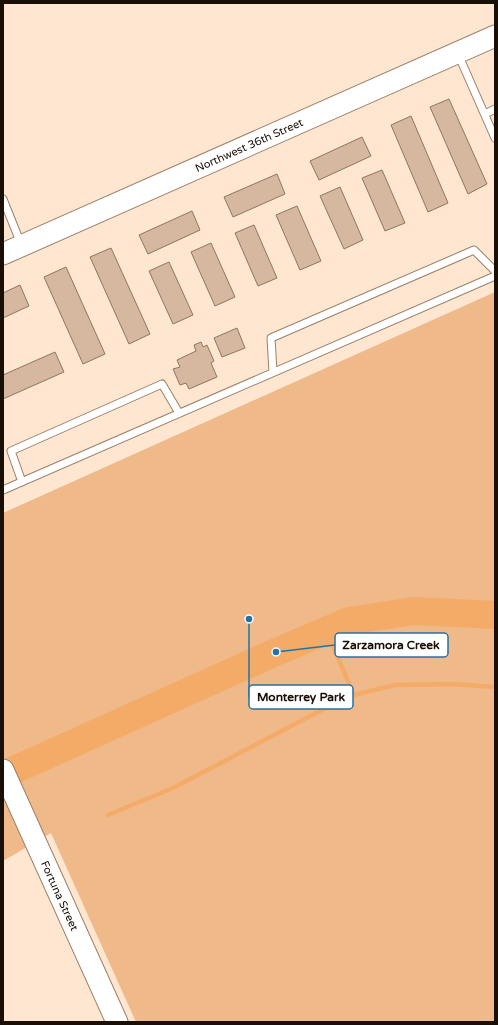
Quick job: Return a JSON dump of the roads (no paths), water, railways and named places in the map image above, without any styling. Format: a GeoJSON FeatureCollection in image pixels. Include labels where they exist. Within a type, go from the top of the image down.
{"type":"FeatureCollection","features":[{"type":"Feature","properties":{"kind":"main road","name":"Northwest 36th Street"},"geometry":{"type":"LineString","coordinates":[[3,254],[495,36]]}},
{"type":"Feature","properties":{"kind":"main road","name":"Fortuna Street"},"geometry":{"type":"LineString","coordinates":[[3,770],[117,1022]]}},
{"type":"Feature","properties":{"kind":"lane"},"geometry":{"type":"LineString","coordinates":[[458,53],[495,138]]}},
{"type":"Feature","properties":{"kind":"lane"},"geometry":{"type":"LineString","coordinates":[[485,114],[495,109]]}},
{"type":"Feature","properties":{"kind":"lane"},"geometry":{"type":"LineString","coordinates":[[3,199],[22,246]]}},
{"type":"Feature","properties":{"kind":"lane"},"geometry":{"type":"LineString","coordinates":[[273,372],[271,338],[474,250],[495,271]]}},
{"type":"Feature","properties":{"kind":"lane"},"geometry":{"type":"LineString","coordinates":[[3,490],[495,276]]}},
{"type":"Feature","properties":{"kind":"lane"},"geometry":{"type":"LineString","coordinates":[[22,482],[11,451],[162,384],[179,413]]}},
{"type":"Feature","properties":{"kind":"waterway"},"geometry":{"type":"LineString","coordinates":[[3,775],[276,652],[349,621],[414,611],[495,615]]}},
{"type":"Feature","properties":{"kind":"waterway"},"geometry":{"type":"LineString","coordinates":[[326,630],[354,695]]}},
{"type":"Feature","properties":{"kind":"waterway"},"geometry":{"type":"LineString","coordinates":[[108,815],[173,788],[316,713],[354,695],[395,685],[452,684],[495,687]]}},
{"type":"Feature","properties":{"kind":"place","name":"Monterrey Park"},"geometry":{"type":"Point","coordinates":[249,619]}},
{"type":"Feature","properties":{"kind":"place","name":"Zarzamora Creek"},"geometry":{"type":"Point","coordinates":[276,652]}}]}
